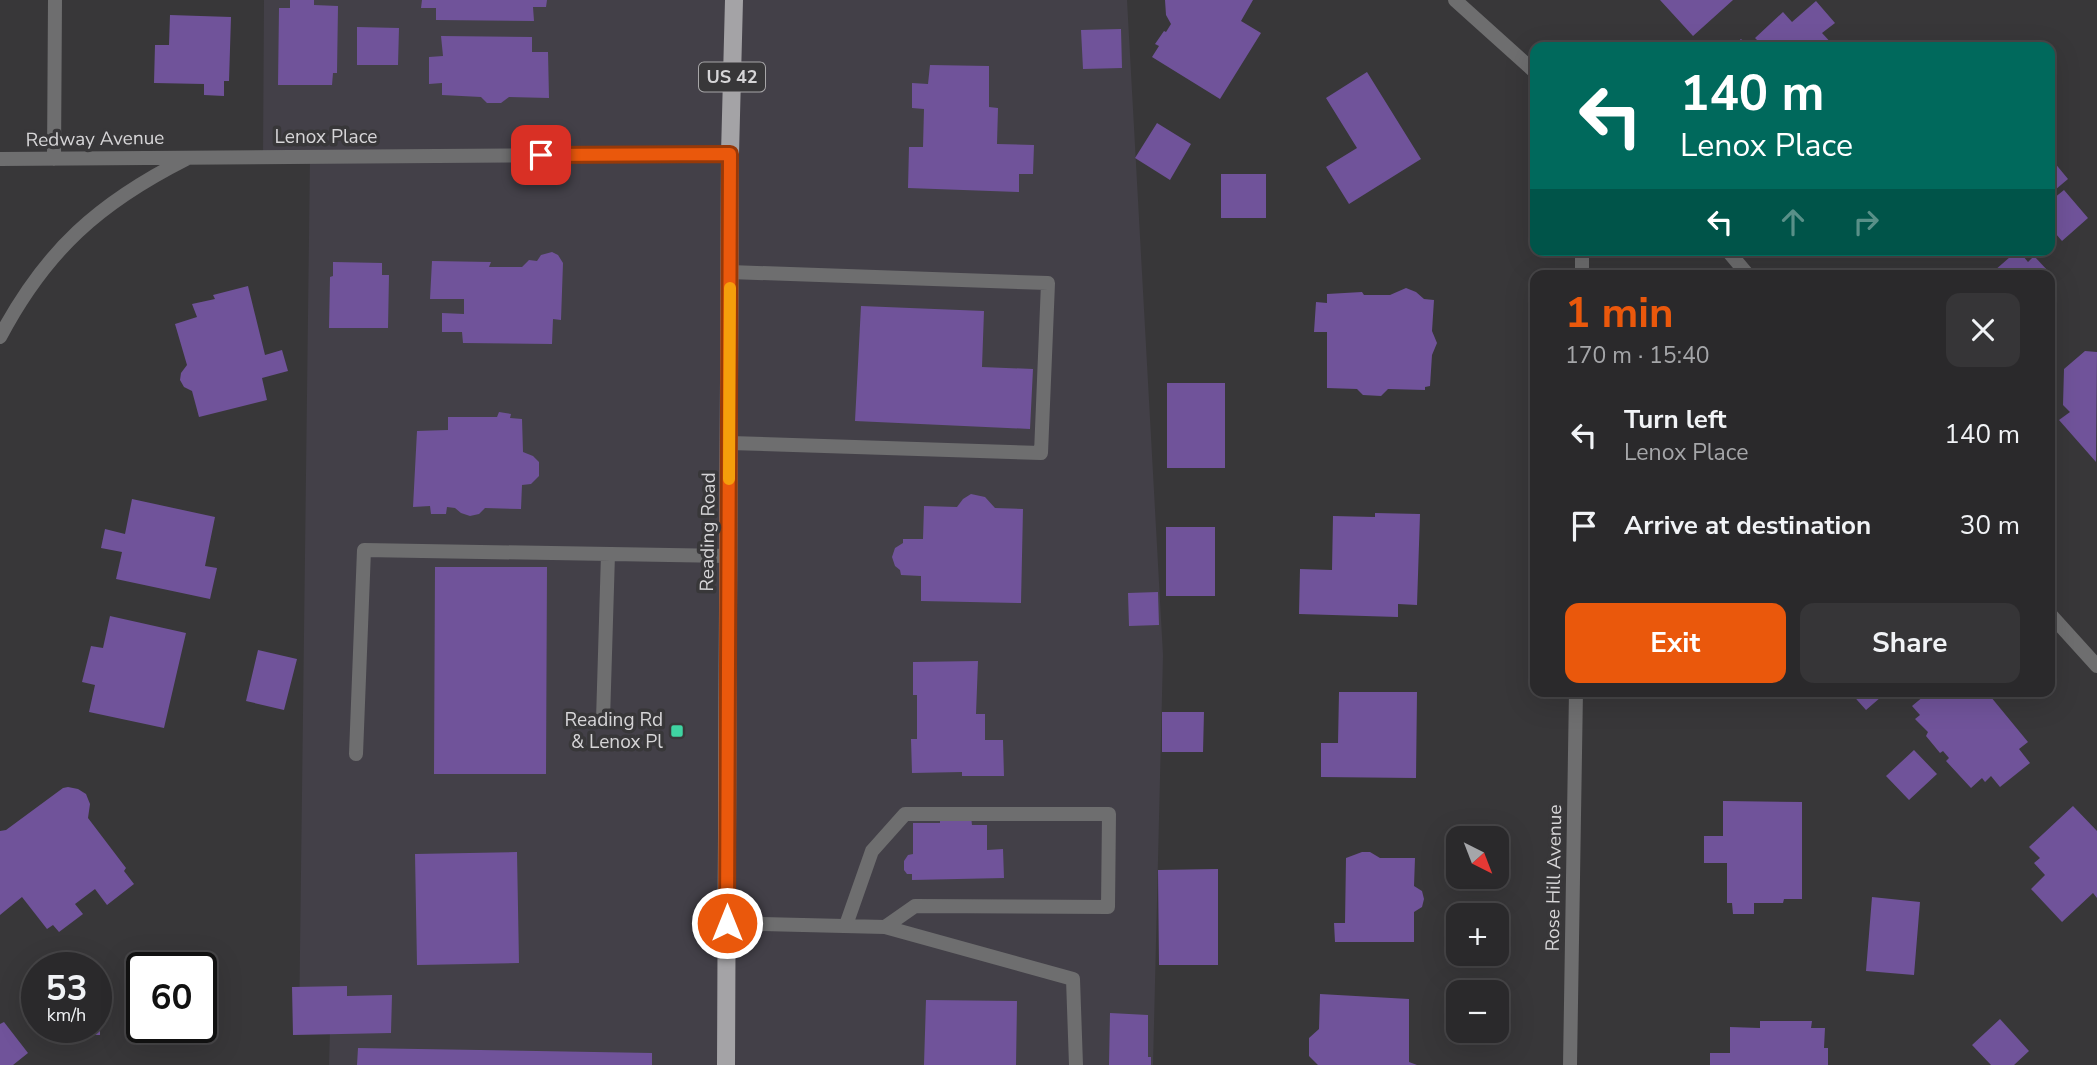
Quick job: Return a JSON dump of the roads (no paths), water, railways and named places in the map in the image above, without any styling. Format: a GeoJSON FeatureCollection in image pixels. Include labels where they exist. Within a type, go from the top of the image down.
{"type":"FeatureCollection","features":[{"type":"Feature","properties":{"kind":"main road","name":"Reading Road"},"geometry":{"type":"LineString","coordinates":[[726,1065],[730,154],[734,0]]}},
{"type":"Feature","properties":{"kind":"street"},"geometry":{"type":"LineString","coordinates":[[54,159],[55,0]]}},
{"type":"Feature","properties":{"kind":"street"},"geometry":{"type":"LineString","coordinates":[[1455,0],[1530,68]]}},
{"type":"Feature","properties":{"kind":"street","name":"Lenox Place"},"geometry":{"type":"LineString","coordinates":[[0,337],[18,304],[57,252],[103,208],[146,180],[190,157],[730,154]]}},
{"type":"Feature","properties":{"kind":"street","name":"Redway Avenue"},"geometry":{"type":"LineString","coordinates":[[0,159],[190,157]]}},
{"type":"Feature","properties":{"kind":"street"},"geometry":{"type":"LineString","coordinates":[[1732,256],[1744,270]]}},
{"type":"Feature","properties":{"kind":"street"},"geometry":{"type":"LineString","coordinates":[[730,272],[1048,283],[1041,453],[730,443]]}},
{"type":"Feature","properties":{"kind":"street"},"geometry":{"type":"LineString","coordinates":[[356,754],[364,550],[728,556]]}},
{"type":"Feature","properties":{"kind":"street"},"geometry":{"type":"LineString","coordinates":[[603,720],[608,554]]}},
{"type":"Feature","properties":{"kind":"street"},"geometry":{"type":"LineString","coordinates":[[2055,619],[2097,666]]}},
{"type":"Feature","properties":{"kind":"street","name":"Rose Hill Avenue"},"geometry":{"type":"LineString","coordinates":[[1570,1065],[1576,697]]}},
{"type":"Feature","properties":{"kind":"street"},"geometry":{"type":"LineString","coordinates":[[846,925],[872,851],[905,814],[1109,814],[1108,907],[915,906],[885,927]]}},
{"type":"Feature","properties":{"kind":"street"},"geometry":{"type":"LineString","coordinates":[[727,923],[885,927],[1073,979],[1076,1065]]}},
{"type":"Feature","properties":{"kind":"place","name":"Reading Rd & Lenox Pl"},"geometry":{"type":"Point","coordinates":[677,731]}}]}
